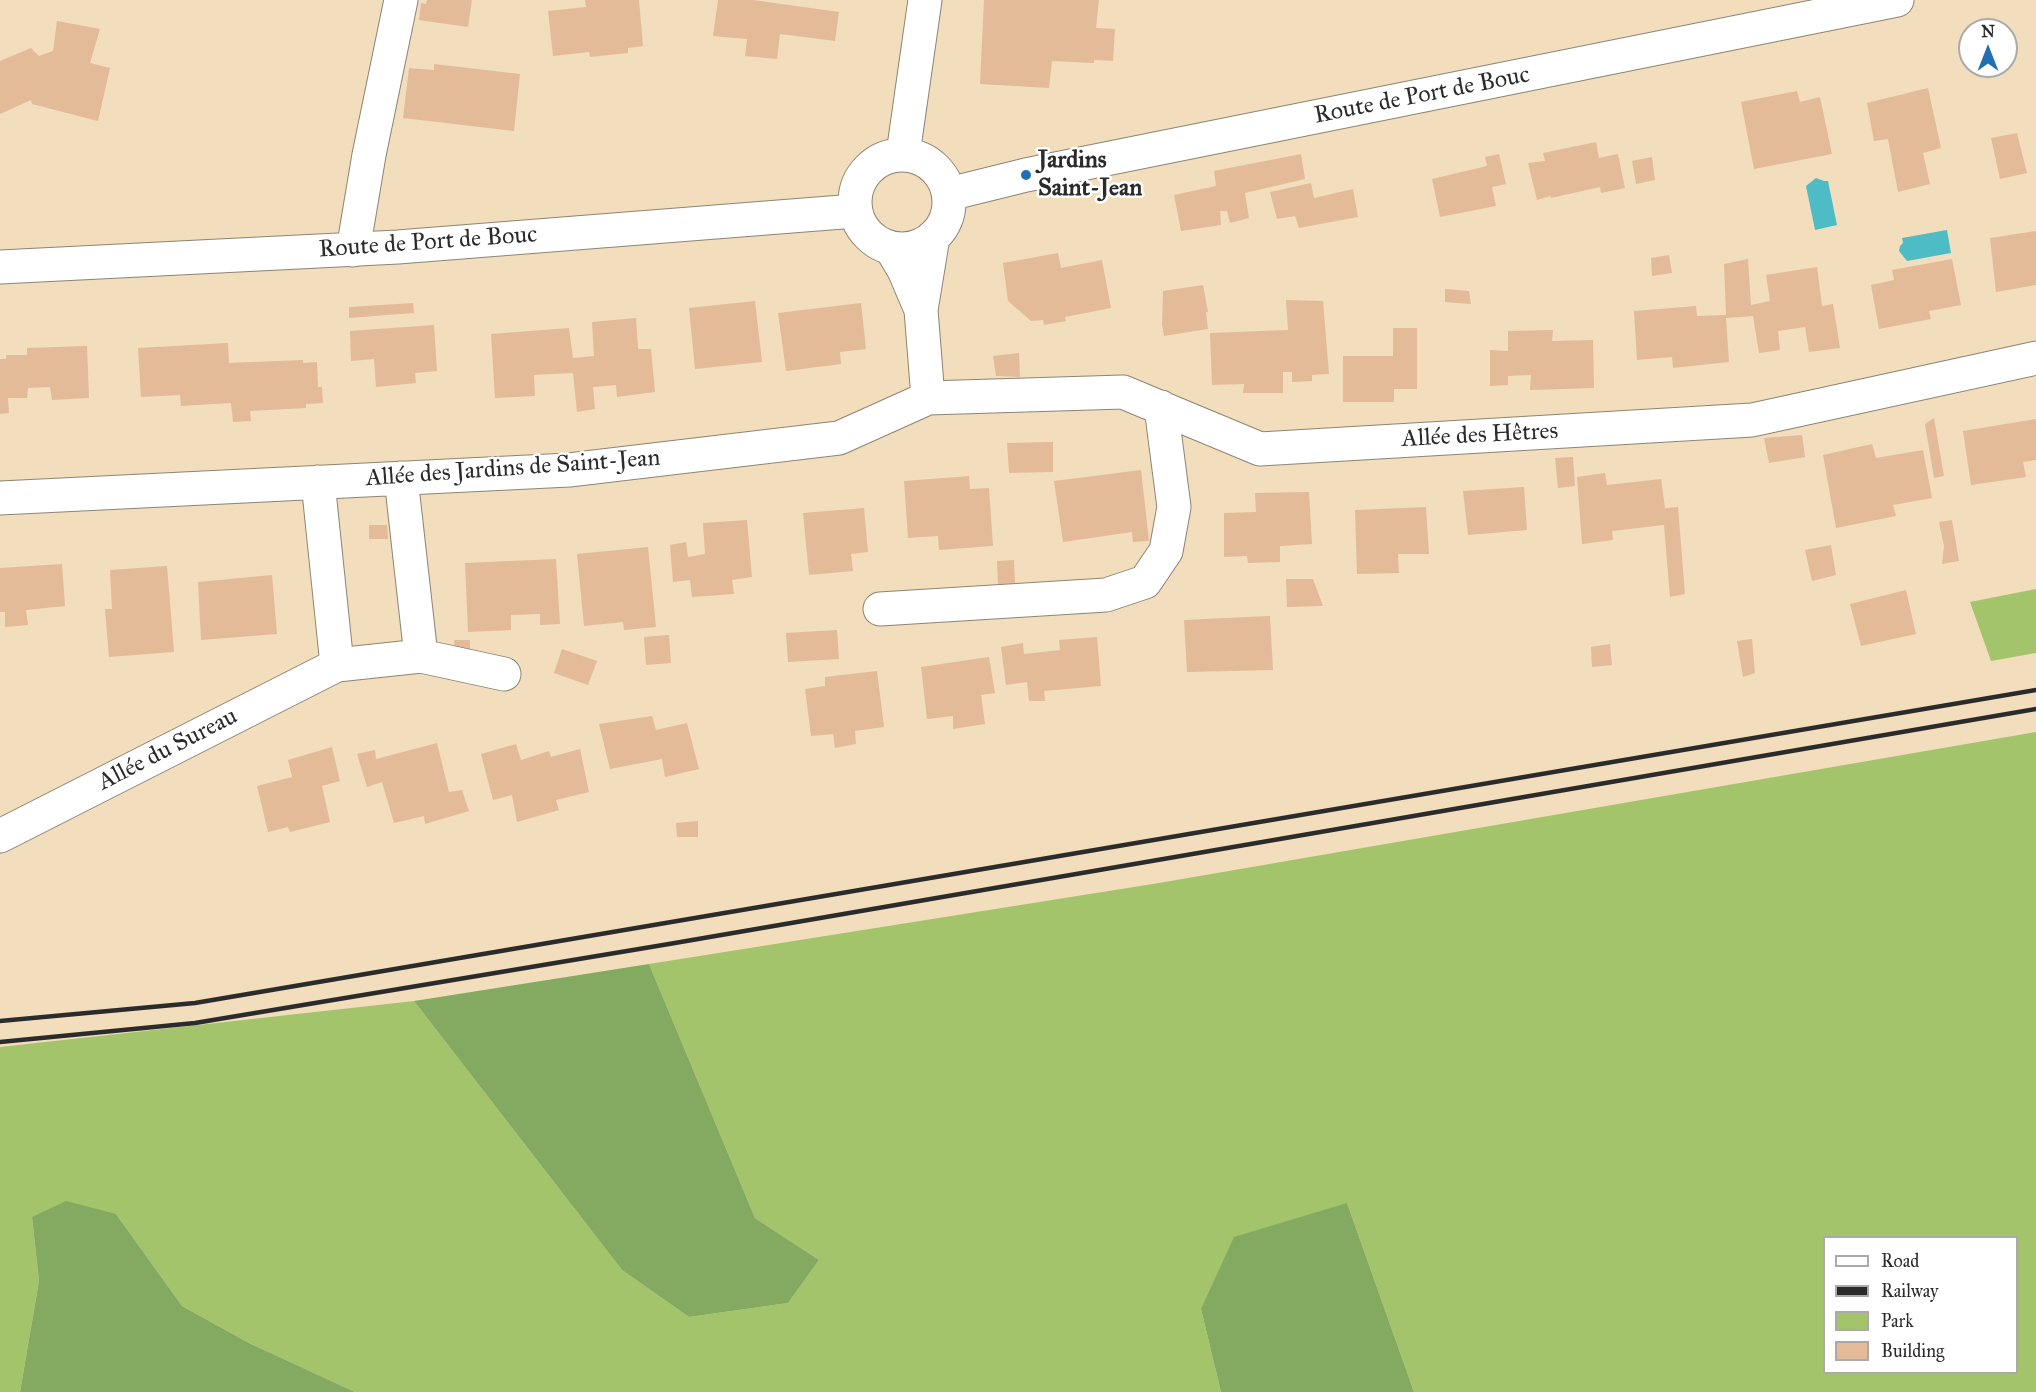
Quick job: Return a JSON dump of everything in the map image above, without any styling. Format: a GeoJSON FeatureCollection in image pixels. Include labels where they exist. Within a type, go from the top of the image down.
{"type":"FeatureCollection","features":[{"type":"Feature","properties":{"kind":"street"},"geometry":{"type":"LineString","coordinates":[[353,250],[369,155],[401,0]]}},
{"type":"Feature","properties":{"kind":"street"},"geometry":{"type":"LineString","coordinates":[[903,154],[926,0]]}},
{"type":"Feature","properties":{"kind":"street","name":"Route de Port de Bouc"},"geometry":{"type":"LineString","coordinates":[[949,194],[1026,175],[1897,0]]}},
{"type":"Feature","properties":{"kind":"street"},"geometry":{"type":"LineString","coordinates":[[903,154],[919,158],[933,166],[943,179],[949,194],[949,210],[943,225],[933,237],[920,245],[905,249],[891,248],[867,235],[855,211],[858,183],[876,162],[889,156],[903,154]]}},
{"type":"Feature","properties":{"kind":"street","name":"Route de Port de Bouc"},"geometry":{"type":"LineString","coordinates":[[0,267],[353,250],[855,211]]}},
{"type":"Feature","properties":{"kind":"street"},"geometry":{"type":"LineString","coordinates":[[928,398],[921,310],[933,237]]}},
{"type":"Feature","properties":{"kind":"street"},"geometry":{"type":"LineString","coordinates":[[891,248],[904,270],[921,310]]}},
{"type":"Feature","properties":{"kind":"street","name":"Allée des Hêtres"},"geometry":{"type":"LineString","coordinates":[[928,398],[1123,392],[1260,449],[1752,420],[2036,358]]}},
{"type":"Feature","properties":{"kind":"street","name":"Allée des Jardins de Saint-Jean"},"geometry":{"type":"LineString","coordinates":[[0,498],[569,470],[839,438],[928,398]]}},
{"type":"Feature","properties":{"kind":"street"},"geometry":{"type":"LineString","coordinates":[[880,609],[1106,595],[1145,582],[1166,551],[1174,507],[1161,407]]}},
{"type":"Feature","properties":{"kind":"street"},"geometry":{"type":"LineString","coordinates":[[401,478],[421,656]]}},
{"type":"Feature","properties":{"kind":"street"},"geometry":{"type":"LineString","coordinates":[[318,482],[337,665]]}},
{"type":"Feature","properties":{"kind":"street","name":"Allée du Sureau"},"geometry":{"type":"LineString","coordinates":[[0,836],[337,665],[421,656],[504,674]]}},
{"type":"Feature","properties":{"kind":"green space"},"geometry":{"type":"Polygon","coordinates":[[[2036,589],[2036,653],[1991,661],[1970,602],[2036,589]]]}},
{"type":"Feature","properties":{"kind":"green space"},"geometry":{"type":"Polygon","coordinates":[[[2036,732],[2036,1392],[1414,1392],[1347,1203],[1201,1309],[1221,1392],[355,1392],[249,1343],[182,1306],[116,1214],[32,1217],[39,1281],[20,1392],[0,1392],[0,1047],[414,1001],[622,1270],[689,1317],[788,1303],[819,1260],[755,1218],[649,964],[1159,883],[2036,732]]]}},
{"type":"Feature","properties":{"kind":"green space"},"geometry":{"type":"Polygon","coordinates":[[[649,964],[755,1218],[819,1260],[788,1303],[689,1317],[622,1270],[414,1001],[649,964]]]}},
{"type":"Feature","properties":{"kind":"green space"},"geometry":{"type":"Polygon","coordinates":[[[66,1201],[116,1214],[182,1306],[249,1343],[355,1392],[20,1392],[39,1281],[32,1217],[66,1201]]]}},
{"type":"Feature","properties":{"kind":"green space"},"geometry":{"type":"Polygon","coordinates":[[[1347,1203],[1414,1392],[1221,1392],[1201,1309],[1234,1237],[1347,1203]]]}},
{"type":"Feature","properties":{"kind":"water"},"geometry":{"type":"Polygon","coordinates":[[[1816,178],[1828,181],[1837,225],[1815,230],[1806,186],[1816,178]]]}},
{"type":"Feature","properties":{"kind":"water"},"geometry":{"type":"Polygon","coordinates":[[[1947,230],[1951,253],[1907,261],[1899,251],[1903,243],[1902,238],[1947,230]]]}},
{"type":"Feature","properties":{"kind":"building"},"geometry":{"type":"Polygon","coordinates":[[[427,0],[472,0],[468,27],[419,20],[421,3],[426,4],[427,0]]]}},
{"type":"Feature","properties":{"kind":"building"},"geometry":{"type":"Polygon","coordinates":[[[585,0],[639,0],[643,46],[628,48],[628,53],[590,57],[589,52],[553,56],[548,11],[586,7],[585,0]]]}},
{"type":"Feature","properties":{"kind":"building"},"geometry":{"type":"Polygon","coordinates":[[[718,0],[753,0],[839,12],[835,41],[780,34],[777,59],[745,56],[747,39],[713,36],[718,0]]]}},
{"type":"Feature","properties":{"kind":"building"},"geometry":{"type":"Polygon","coordinates":[[[984,0],[1099,0],[1096,28],[1115,29],[1113,61],[1094,60],[1094,63],[1052,61],[1049,88],[980,84],[984,0]]]}},
{"type":"Feature","properties":{"kind":"building"},"geometry":{"type":"Polygon","coordinates":[[[57,21],[100,29],[90,63],[110,68],[98,121],[32,104],[31,100],[0,114],[0,61],[31,48],[39,56],[53,51],[57,21]]]}},
{"type":"Feature","properties":{"kind":"building"},"geometry":{"type":"Polygon","coordinates":[[[434,64],[520,74],[514,131],[403,118],[409,68],[434,70],[434,64]]]}},
{"type":"Feature","properties":{"kind":"building"},"geometry":{"type":"Polygon","coordinates":[[[1928,88],[1941,148],[1923,153],[1930,184],[1898,192],[1888,139],[1874,141],[1867,103],[1928,88]]]}},
{"type":"Feature","properties":{"kind":"building"},"geometry":{"type":"Polygon","coordinates":[[[1797,91],[1800,102],[1820,97],[1832,154],[1754,169],[1741,102],[1797,91]]]}},
{"type":"Feature","properties":{"kind":"building"},"geometry":{"type":"Polygon","coordinates":[[[2017,133],[2027,173],[2000,179],[1991,138],[2017,133]]]}},
{"type":"Feature","properties":{"kind":"building"},"geometry":{"type":"Polygon","coordinates":[[[1596,142],[1599,158],[1618,154],[1625,188],[1601,193],[1600,187],[1537,200],[1528,163],[1545,161],[1543,153],[1596,142]]]}},
{"type":"Feature","properties":{"kind":"building"},"geometry":{"type":"Polygon","coordinates":[[[1301,154],[1305,179],[1245,193],[1249,218],[1230,223],[1227,211],[1220,211],[1221,225],[1181,231],[1174,195],[1216,186],[1214,171],[1301,154]]]}},
{"type":"Feature","properties":{"kind":"building"},"geometry":{"type":"Polygon","coordinates":[[[1499,154],[1506,184],[1492,187],[1496,206],[1440,217],[1432,179],[1487,166],[1485,157],[1499,154]]]}},
{"type":"Feature","properties":{"kind":"building"},"geometry":{"type":"Polygon","coordinates":[[[1652,157],[1655,180],[1636,184],[1632,161],[1652,157]]]}},
{"type":"Feature","properties":{"kind":"building"},"geometry":{"type":"Polygon","coordinates":[[[1311,183],[1314,198],[1353,189],[1358,217],[1299,228],[1295,216],[1277,219],[1270,192],[1311,183]]]}},
{"type":"Feature","properties":{"kind":"building"},"geometry":{"type":"Polygon","coordinates":[[[2036,231],[2036,285],[1996,292],[1990,238],[2036,231]]]}},
{"type":"Feature","properties":{"kind":"building"},"geometry":{"type":"Polygon","coordinates":[[[1058,253],[1061,268],[1102,260],[1111,308],[1065,317],[1066,321],[1044,325],[1043,320],[1031,321],[1008,301],[1003,263],[1058,253]]]}},
{"type":"Feature","properties":{"kind":"building"},"geometry":{"type":"Polygon","coordinates":[[[1669,255],[1672,273],[1652,276],[1651,258],[1669,255]]]}},
{"type":"Feature","properties":{"kind":"building"},"geometry":{"type":"Polygon","coordinates":[[[1748,259],[1751,305],[1770,301],[1766,275],[1817,267],[1822,306],[1833,304],[1840,348],[1809,352],[1805,327],[1778,331],[1780,350],[1759,353],[1753,316],[1726,318],[1729,362],[1673,368],[1672,357],[1637,360],[1634,311],[1696,306],[1697,316],[1726,315],[1724,264],[1748,259]]]}},
{"type":"Feature","properties":{"kind":"building"},"geometry":{"type":"Polygon","coordinates":[[[1952,259],[1961,305],[1929,311],[1931,319],[1879,329],[1871,285],[1894,280],[1892,270],[1952,259]]]}},
{"type":"Feature","properties":{"kind":"building"},"geometry":{"type":"Polygon","coordinates":[[[1203,285],[1208,312],[1206,312],[1208,329],[1164,336],[1163,291],[1203,285]]]}},
{"type":"Feature","properties":{"kind":"building"},"geometry":{"type":"Polygon","coordinates":[[[1445,289],[1469,291],[1471,304],[1445,302],[1445,289]]]}},
{"type":"Feature","properties":{"kind":"building"},"geometry":{"type":"Polygon","coordinates":[[[1286,300],[1323,301],[1329,374],[1312,375],[1312,381],[1292,382],[1292,372],[1283,372],[1283,393],[1243,393],[1244,384],[1212,385],[1210,333],[1288,330],[1286,300]]]}},
{"type":"Feature","properties":{"kind":"building"},"geometry":{"type":"Polygon","coordinates":[[[755,301],[762,362],[695,369],[689,308],[755,301]]]}},
{"type":"Feature","properties":{"kind":"building"},"geometry":{"type":"Polygon","coordinates":[[[413,303],[414,313],[349,318],[349,307],[413,303]]]}},
{"type":"Feature","properties":{"kind":"building"},"geometry":{"type":"Polygon","coordinates":[[[861,303],[866,349],[840,352],[841,364],[786,371],[778,313],[861,303]]]}},
{"type":"Feature","properties":{"kind":"building"},"geometry":{"type":"Polygon","coordinates":[[[636,318],[638,349],[651,349],[655,392],[617,397],[616,385],[593,387],[595,409],[577,412],[573,373],[534,375],[535,396],[495,398],[491,334],[569,328],[573,358],[594,356],[592,322],[636,318]]]}},
{"type":"Feature","properties":{"kind":"building"},"geometry":{"type":"Polygon","coordinates":[[[434,325],[437,371],[415,373],[416,383],[376,387],[374,359],[351,361],[350,331],[434,325]]]}},
{"type":"Feature","properties":{"kind":"building"},"geometry":{"type":"Polygon","coordinates":[[[1393,328],[1417,328],[1417,389],[1394,389],[1394,402],[1343,402],[1343,356],[1393,356],[1393,328]]]}},
{"type":"Feature","properties":{"kind":"building"},"geometry":{"type":"Polygon","coordinates":[[[1553,330],[1552,341],[1593,340],[1594,388],[1530,390],[1531,375],[1508,376],[1508,385],[1490,386],[1490,350],[1508,351],[1508,331],[1553,330]]]}},
{"type":"Feature","properties":{"kind":"building"},"geometry":{"type":"Polygon","coordinates":[[[228,343],[229,363],[303,360],[303,363],[317,362],[318,387],[322,387],[323,403],[306,404],[306,408],[250,411],[251,421],[233,422],[231,403],[181,406],[180,395],[141,397],[138,348],[228,343]]]}},
{"type":"Feature","properties":{"kind":"building"},"geometry":{"type":"Polygon","coordinates":[[[87,346],[89,398],[52,400],[50,387],[28,388],[27,398],[8,398],[9,413],[0,414],[0,359],[6,359],[6,355],[27,355],[27,348],[87,346]]]}},
{"type":"Feature","properties":{"kind":"building"},"geometry":{"type":"Polygon","coordinates":[[[1019,353],[1020,377],[996,376],[993,356],[1019,353]]]}},
{"type":"Feature","properties":{"kind":"building"},"geometry":{"type":"Polygon","coordinates":[[[1934,418],[1944,476],[1934,478],[1925,424],[1934,418]]]}},
{"type":"Feature","properties":{"kind":"building"},"geometry":{"type":"Polygon","coordinates":[[[2036,419],[2036,460],[2023,462],[2026,477],[1971,485],[1963,431],[2036,419]]]}},
{"type":"Feature","properties":{"kind":"building"},"geometry":{"type":"Polygon","coordinates":[[[1802,435],[1805,457],[1769,463],[1764,438],[1802,435]]]}},
{"type":"Feature","properties":{"kind":"building"},"geometry":{"type":"Polygon","coordinates":[[[1053,442],[1053,472],[1009,473],[1007,443],[1053,442]]]}},
{"type":"Feature","properties":{"kind":"building"},"geometry":{"type":"Polygon","coordinates":[[[1872,444],[1876,458],[1923,450],[1932,498],[1893,505],[1896,516],[1836,528],[1823,455],[1872,444]]]}},
{"type":"Feature","properties":{"kind":"building"},"geometry":{"type":"Polygon","coordinates":[[[1573,457],[1575,486],[1558,488],[1555,458],[1573,457]]]}},
{"type":"Feature","properties":{"kind":"building"},"geometry":{"type":"Polygon","coordinates":[[[1141,470],[1149,541],[1133,542],[1132,532],[1063,542],[1054,481],[1141,470]]]}},
{"type":"Feature","properties":{"kind":"building"},"geometry":{"type":"Polygon","coordinates":[[[1605,473],[1607,485],[1661,479],[1665,508],[1678,507],[1685,594],[1670,597],[1664,525],[1612,531],[1613,540],[1582,544],[1577,477],[1605,473]]]}},
{"type":"Feature","properties":{"kind":"building"},"geometry":{"type":"Polygon","coordinates":[[[969,476],[970,489],[989,488],[993,546],[939,550],[938,536],[908,538],[904,481],[969,476]]]}},
{"type":"Feature","properties":{"kind":"building"},"geometry":{"type":"Polygon","coordinates":[[[1524,487],[1527,530],[1468,535],[1463,491],[1524,487]]]}},
{"type":"Feature","properties":{"kind":"building"},"geometry":{"type":"Polygon","coordinates":[[[1309,492],[1312,544],[1280,546],[1280,562],[1248,563],[1247,556],[1224,557],[1224,513],[1256,512],[1255,493],[1309,492]]]}},
{"type":"Feature","properties":{"kind":"building"},"geometry":{"type":"Polygon","coordinates":[[[1426,507],[1429,554],[1398,554],[1399,573],[1357,574],[1355,510],[1426,507]]]}},
{"type":"Feature","properties":{"kind":"building"},"geometry":{"type":"Polygon","coordinates":[[[864,508],[868,552],[851,554],[853,571],[809,575],[803,513],[864,508]]]}},
{"type":"Feature","properties":{"kind":"building"},"geometry":{"type":"Polygon","coordinates":[[[747,520],[752,577],[732,580],[734,594],[692,597],[690,580],[673,582],[670,545],[686,542],[688,557],[705,554],[703,523],[747,520]]]}},
{"type":"Feature","properties":{"kind":"building"},"geometry":{"type":"Polygon","coordinates":[[[1952,520],[1959,561],[1942,564],[1944,546],[1939,522],[1952,520]]]}},
{"type":"Feature","properties":{"kind":"building"},"geometry":{"type":"Polygon","coordinates":[[[369,525],[387,525],[388,539],[369,539],[369,525]]]}},
{"type":"Feature","properties":{"kind":"building"},"geometry":{"type":"Polygon","coordinates":[[[1831,545],[1836,575],[1812,581],[1805,550],[1831,545]]]}},
{"type":"Feature","properties":{"kind":"building"},"geometry":{"type":"Polygon","coordinates":[[[648,547],[656,627],[624,630],[623,622],[584,626],[577,554],[648,547]]]}},
{"type":"Feature","properties":{"kind":"building"},"geometry":{"type":"Polygon","coordinates":[[[556,559],[560,624],[540,625],[540,614],[511,615],[511,630],[468,632],[465,563],[556,559]]]}},
{"type":"Feature","properties":{"kind":"building"},"geometry":{"type":"Polygon","coordinates":[[[1014,560],[1015,583],[998,584],[997,561],[1014,560]]]}},
{"type":"Feature","properties":{"kind":"building"},"geometry":{"type":"Polygon","coordinates":[[[62,564],[65,606],[26,610],[28,625],[5,627],[5,612],[0,612],[0,568],[62,564]]]}},
{"type":"Feature","properties":{"kind":"building"},"geometry":{"type":"Polygon","coordinates":[[[167,566],[174,652],[109,657],[105,609],[112,609],[110,570],[167,566]]]}},
{"type":"Feature","properties":{"kind":"building"},"geometry":{"type":"Polygon","coordinates":[[[272,575],[277,634],[201,640],[198,582],[272,575]]]}},
{"type":"Feature","properties":{"kind":"building"},"geometry":{"type":"Polygon","coordinates":[[[1286,579],[1313,579],[1323,606],[1287,607],[1286,579]]]}},
{"type":"Feature","properties":{"kind":"building"},"geometry":{"type":"Polygon","coordinates":[[[1906,590],[1916,634],[1861,646],[1850,604],[1906,590]]]}},
{"type":"Feature","properties":{"kind":"building"},"geometry":{"type":"Polygon","coordinates":[[[1270,616],[1273,670],[1187,672],[1184,620],[1270,616]]]}},
{"type":"Feature","properties":{"kind":"building"},"geometry":{"type":"Polygon","coordinates":[[[837,630],[839,659],[788,662],[786,633],[837,630]]]}},
{"type":"Feature","properties":{"kind":"building"},"geometry":{"type":"Polygon","coordinates":[[[669,635],[671,663],[646,665],[644,637],[669,635]]]}},
{"type":"Feature","properties":{"kind":"building"},"geometry":{"type":"Polygon","coordinates":[[[1097,637],[1101,686],[1044,691],[1045,701],[1029,701],[1027,682],[1006,685],[1001,647],[1023,643],[1024,654],[1060,650],[1059,640],[1097,637]]]}},
{"type":"Feature","properties":{"kind":"building"},"geometry":{"type":"Polygon","coordinates":[[[1752,639],[1755,673],[1743,677],[1737,641],[1752,639]]]}},
{"type":"Feature","properties":{"kind":"building"},"geometry":{"type":"Polygon","coordinates":[[[454,640],[470,640],[470,655],[455,655],[454,640]]]}},
{"type":"Feature","properties":{"kind":"building"},"geometry":{"type":"Polygon","coordinates":[[[1610,644],[1612,665],[1592,667],[1591,647],[1610,644]]]}},
{"type":"Feature","properties":{"kind":"building"},"geometry":{"type":"Polygon","coordinates":[[[562,649],[597,661],[588,685],[554,673],[562,649]]]}},
{"type":"Feature","properties":{"kind":"building"},"geometry":{"type":"Polygon","coordinates":[[[989,657],[995,693],[981,695],[985,724],[953,729],[953,716],[927,719],[921,667],[989,657]]]}},
{"type":"Feature","properties":{"kind":"building"},"geometry":{"type":"Polygon","coordinates":[[[877,671],[884,727],[855,731],[856,744],[835,748],[833,734],[811,736],[805,689],[825,686],[825,677],[877,671]]]}},
{"type":"Feature","properties":{"kind":"building"},"geometry":{"type":"Polygon","coordinates":[[[652,716],[656,730],[687,723],[699,769],[665,777],[662,759],[610,769],[599,724],[652,716]]]}},
{"type":"Feature","properties":{"kind":"building"},"geometry":{"type":"Polygon","coordinates":[[[437,743],[449,792],[462,790],[469,811],[425,824],[424,816],[394,823],[382,782],[367,787],[357,754],[375,750],[376,759],[437,743]]]}},
{"type":"Feature","properties":{"kind":"building"},"geometry":{"type":"Polygon","coordinates":[[[516,744],[521,760],[549,751],[551,757],[580,749],[589,792],[556,800],[559,810],[517,822],[512,795],[493,800],[481,754],[516,744]]]}},
{"type":"Feature","properties":{"kind":"building"},"geometry":{"type":"Polygon","coordinates":[[[332,747],[340,781],[322,786],[330,822],[290,832],[288,827],[268,832],[257,786],[292,777],[288,760],[332,747]]]}},
{"type":"Feature","properties":{"kind":"building"},"geometry":{"type":"Polygon","coordinates":[[[698,821],[698,837],[677,837],[676,823],[698,821]]]}},
{"type":"Feature","properties":{"kind":"railway"},"geometry":{"type":"LineString","coordinates":[[0,1021],[195,1003],[2036,690]]}},
{"type":"Feature","properties":{"kind":"railway"},"geometry":{"type":"LineString","coordinates":[[0,1042],[195,1023],[669,944],[2036,709]]}},
{"type":"Feature","properties":{"kind":"place","name":"Jardins Saint-Jean"},"geometry":{"type":"Point","coordinates":[1026,175]}}]}
